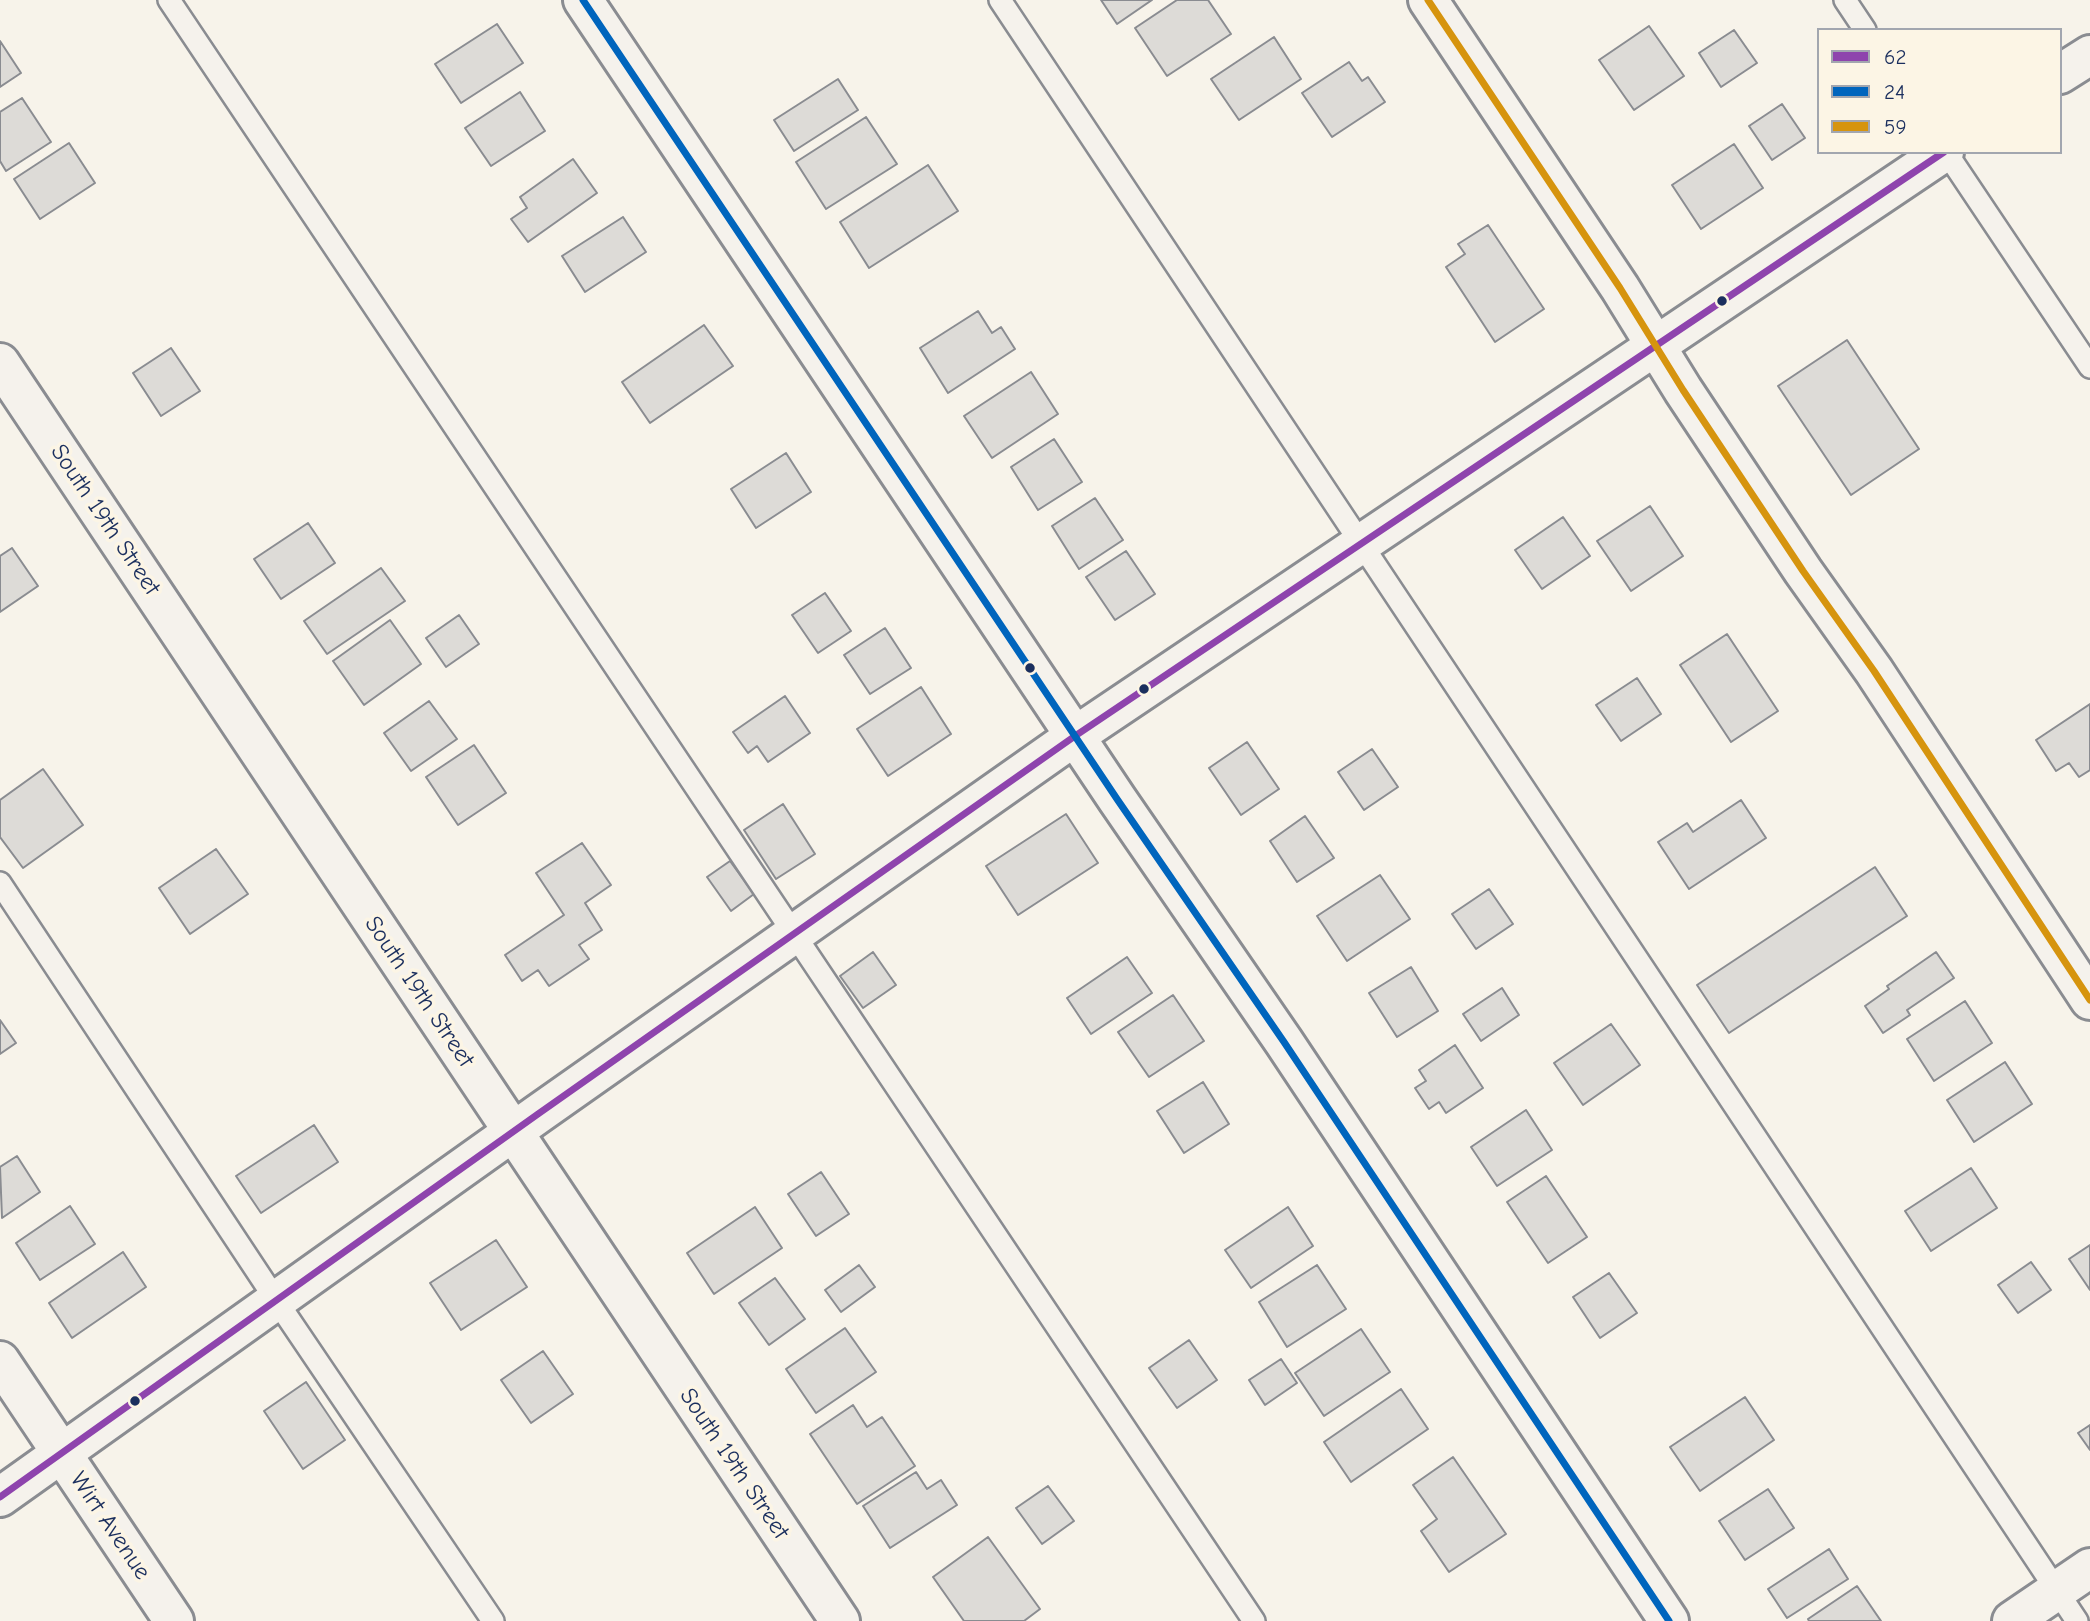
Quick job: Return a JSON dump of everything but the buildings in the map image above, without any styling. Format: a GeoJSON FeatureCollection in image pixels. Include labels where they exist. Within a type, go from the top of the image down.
{"type":"FeatureCollection","features":[{"type":"Feature","properties":{"kind":"street"},"geometry":{"type":"LineString","coordinates":[[1428,0],[2090,1000]]}},
{"type":"Feature","properties":{"kind":"street"},"geometry":{"type":"LineString","coordinates":[[596,4],[1075,736],[1284,1042],[1669,1621]]}},
{"type":"Feature","properties":{"kind":"street"},"geometry":{"type":"LineString","coordinates":[[2062,73],[2090,55]]}},
{"type":"Feature","properties":{"kind":"street"},"geometry":{"type":"LineString","coordinates":[[0,1497],[1075,736],[1942,154]]}},
{"type":"Feature","properties":{"kind":"street","name":"South 19th Street"},"geometry":{"type":"LineString","coordinates":[[0,363],[840,1621]]}},
{"type":"Feature","properties":{"kind":"street","name":"Wirt Avenue"},"geometry":{"type":"LineString","coordinates":[[0,1361],[174,1621]]}},
{"type":"Feature","properties":{"kind":"street"},"geometry":{"type":"LineString","coordinates":[[2011,1621],[2067,1606],[2090,1568]]}},
{"type":"Feature","properties":{"kind":"lane"},"geometry":{"type":"LineString","coordinates":[[169,0],[1254,1621]]}},
{"type":"Feature","properties":{"kind":"lane"},"geometry":{"type":"LineString","coordinates":[[1000,0],[2067,1606]]}},
{"type":"Feature","properties":{"kind":"lane"},"geometry":{"type":"LineString","coordinates":[[1845,0],[1864,28]]}},
{"type":"Feature","properties":{"kind":"lane"},"geometry":{"type":"LineString","coordinates":[[1946,154],[2090,367]]}},
{"type":"Feature","properties":{"kind":"lane"},"geometry":{"type":"LineString","coordinates":[[0,883],[276,1300],[493,1621]]}},
{"type":"Feature","properties":{"kind":"transit line","name":"24"},"geometry":{"type":"LineString","coordinates":[[583,0],[1117,799],[1284,1042],[1669,1621]]}},
{"type":"Feature","properties":{"kind":"transit line","name":"59"},"geometry":{"type":"LineString","coordinates":[[1428,0],[1620,288],[1683,390],[1803,571],[1874,671],[2090,1000]]}},
{"type":"Feature","properties":{"kind":"transit line","name":"62"},"geometry":{"type":"LineString","coordinates":[[0,1497],[1075,736],[1941,154]]}}]}
